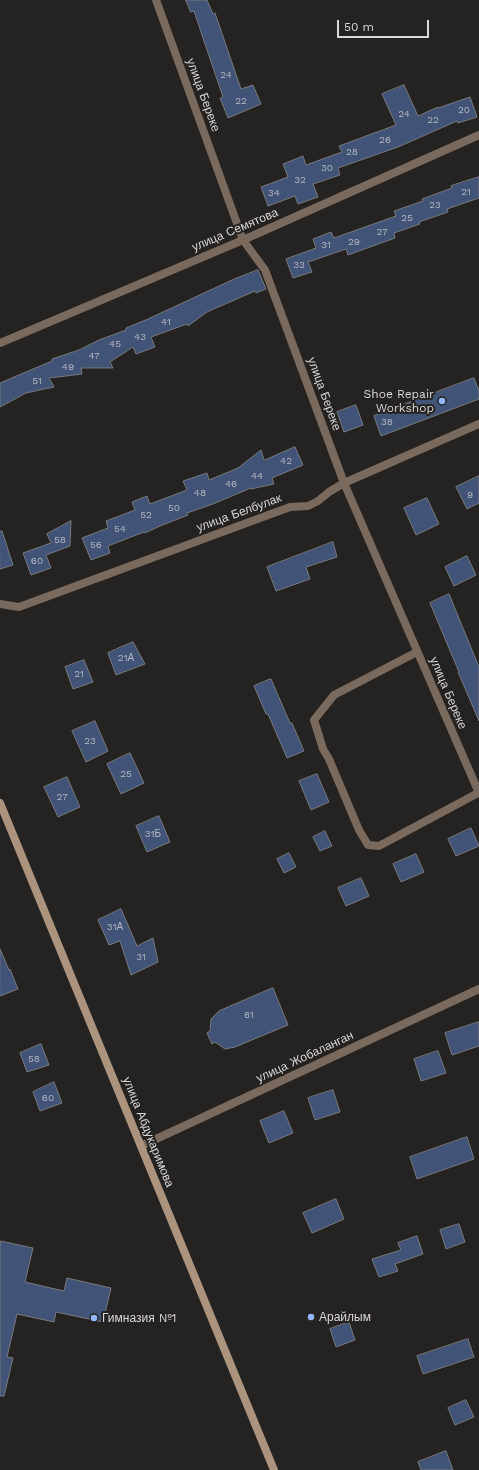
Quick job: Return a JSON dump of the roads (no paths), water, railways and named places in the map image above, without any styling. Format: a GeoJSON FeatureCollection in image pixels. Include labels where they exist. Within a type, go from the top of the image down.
{"type":"FeatureCollection","features":[{"type":"Feature","properties":{"kind":"main road","name":"улица Абдукаримова"},"geometry":{"type":"LineString","coordinates":[[0,803],[274,1470]]}},
{"type":"Feature","properties":{"kind":"street","name":"улица Береке"},"geometry":{"type":"LineString","coordinates":[[156,0],[243,240],[265,270],[344,483],[479,793]]}},
{"type":"Feature","properties":{"kind":"street","name":"улица Семятова"},"geometry":{"type":"LineString","coordinates":[[0,343],[243,240],[479,135]]}},
{"type":"Feature","properties":{"kind":"street","name":"улица Белбулак"},"geometry":{"type":"LineString","coordinates":[[0,604],[19,607],[290,507],[308,506],[344,483],[479,424]]}},
{"type":"Feature","properties":{"kind":"street"},"geometry":{"type":"LineString","coordinates":[[417,652],[334,695],[314,720],[323,749],[329,759],[359,830],[368,845],[379,846],[479,793]]}},
{"type":"Feature","properties":{"kind":"street","name":"улица Жобаланган"},"geometry":{"type":"LineString","coordinates":[[141,1146],[479,989]]}},
{"type":"Feature","properties":{"kind":"place","name":"Shoe Repair Workshop"},"geometry":{"type":"Point","coordinates":[442,401]}},
{"type":"Feature","properties":{"kind":"place","name":"Арайлым"},"geometry":{"type":"Point","coordinates":[311,1317]}},
{"type":"Feature","properties":{"kind":"place","name":"Гимназия №1"},"geometry":{"type":"Point","coordinates":[94,1318]}}]}
